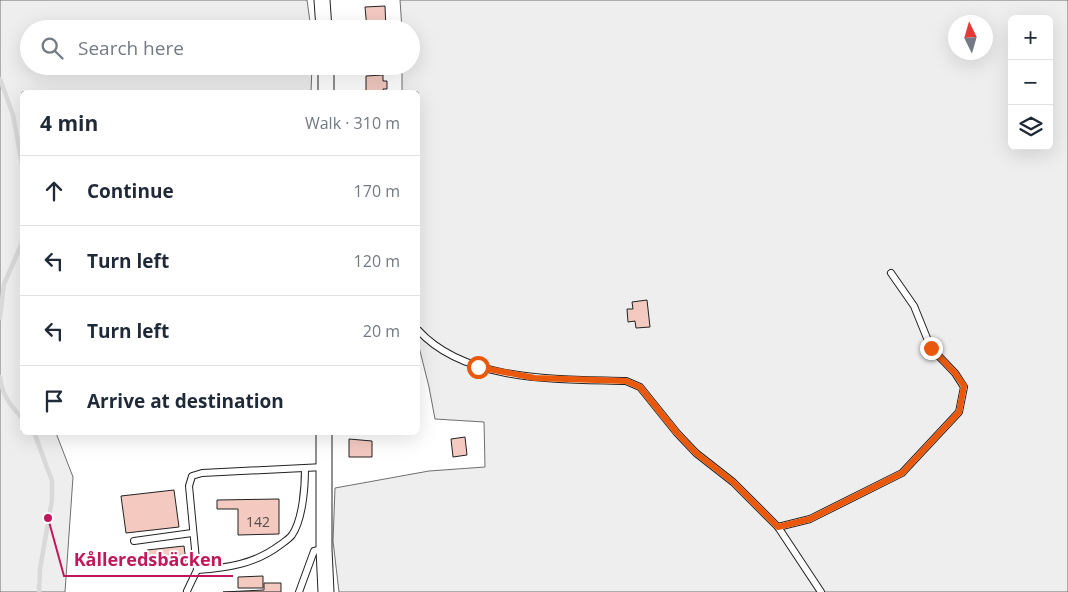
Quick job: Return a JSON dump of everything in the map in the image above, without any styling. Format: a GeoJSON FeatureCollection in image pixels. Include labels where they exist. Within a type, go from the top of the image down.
{"type":"FeatureCollection","features":[{"type":"Feature","properties":{"kind":"street"},"geometry":{"type":"LineString","coordinates":[[322,0],[323,20]]}},
{"type":"Feature","properties":{"kind":"street"},"geometry":{"type":"LineString","coordinates":[[326,75],[326,90]]}},
{"type":"Feature","properties":{"kind":"street"},"geometry":{"type":"LineString","coordinates":[[324,435],[326,592]]}},
{"type":"Feature","properties":{"kind":"lane"},"geometry":{"type":"LineString","coordinates":[[778,527],[810,519],[902,473],[959,412],[964,386],[955,373],[931,348],[914,306],[891,273]]}},
{"type":"Feature","properties":{"kind":"lane"},"geometry":{"type":"LineString","coordinates":[[420,332],[426,340],[478,367],[535,378],[626,381],[640,387],[677,433],[696,453],[733,482],[778,527],[821,592]]}},
{"type":"Feature","properties":{"kind":"lane"},"geometry":{"type":"LineString","coordinates":[[187,591],[197,570],[189,486],[192,476],[202,473],[325,467]]}},
{"type":"Feature","properties":{"kind":"lane"},"geometry":{"type":"LineString","coordinates":[[197,570],[245,564],[267,555],[292,536],[305,488],[305,468]]}},
{"type":"Feature","properties":{"kind":"lane"},"geometry":{"type":"LineString","coordinates":[[134,541],[192,532]]}},
{"type":"Feature","properties":{"kind":"lane"},"geometry":{"type":"LineString","coordinates":[[299,592],[314,551],[324,549]]}},
{"type":"Feature","properties":{"kind":"shaded area"},"geometry":{"type":"Polygon","coordinates":[[[0,0],[307,0],[310,20],[20,20],[20,75],[312,75],[311,90],[20,90],[20,435],[57,435],[73,477],[65,592],[0,592],[0,0]]]}},
{"type":"Feature","properties":{"kind":"shaded area"},"geometry":{"type":"Polygon","coordinates":[[[400,0],[1068,0],[1068,592],[339,592],[333,541],[335,488],[429,471],[485,467],[484,422],[435,419],[420,351],[420,90],[402,90],[402,75],[420,75],[420,20],[401,20],[400,0]]]}},
{"type":"Feature","properties":{"kind":"building"},"geometry":{"type":"Polygon","coordinates":[[[385,6],[386,20],[366,20],[365,7],[385,6]]]}},
{"type":"Feature","properties":{"kind":"building"},"geometry":{"type":"Polygon","coordinates":[[[383,75],[383,81],[387,81],[387,89],[366,90],[366,76],[383,75]]]}},
{"type":"Feature","properties":{"kind":"building"},"geometry":{"type":"Polygon","coordinates":[[[647,300],[650,327],[636,328],[635,321],[628,322],[627,309],[633,309],[632,302],[647,300]]]}},
{"type":"Feature","properties":{"kind":"building"},"geometry":{"type":"Polygon","coordinates":[[[465,437],[467,455],[453,457],[451,439],[465,437]]]}},
{"type":"Feature","properties":{"kind":"building"},"geometry":{"type":"Polygon","coordinates":[[[349,439],[372,441],[372,457],[349,457],[349,439]]]}},
{"type":"Feature","properties":{"kind":"building"},"geometry":{"type":"Polygon","coordinates":[[[174,490],[179,527],[126,533],[121,496],[174,490]]]}},
{"type":"Feature","properties":{"kind":"building"},"geometry":{"type":"Polygon","coordinates":[[[279,499],[279,534],[238,535],[238,509],[217,509],[217,500],[279,499]]]}},
{"type":"Feature","properties":{"kind":"building"},"geometry":{"type":"Polygon","coordinates":[[[184,546],[186,561],[148,566],[147,550],[184,546]]]}},
{"type":"Feature","properties":{"kind":"building"},"geometry":{"type":"Polygon","coordinates":[[[263,576],[263,588],[238,588],[238,577],[263,576]]]}},
{"type":"Feature","properties":{"kind":"building"},"geometry":{"type":"Polygon","coordinates":[[[264,583],[281,583],[281,592],[223,592],[264,590],[264,583]]]}},
{"type":"Feature","properties":{"kind":"waterway"},"geometry":{"type":"LineString","coordinates":[[0,79],[13,115],[20,153]]}},
{"type":"Feature","properties":{"kind":"waterway"},"geometry":{"type":"LineString","coordinates":[[0,318],[4,284],[20,248]]}},
{"type":"Feature","properties":{"kind":"waterway"},"geometry":{"type":"LineString","coordinates":[[0,377],[7,399],[20,416]]}},
{"type":"Feature","properties":{"kind":"waterway"},"geometry":{"type":"LineString","coordinates":[[35,435],[52,481],[52,500],[40,569],[39,592]]}},
{"type":"Feature","properties":{"kind":"place","name":"Kålleredsbäcken"},"geometry":{"type":"Point","coordinates":[48,518]}},
{"type":"Feature","properties":{"kind":"route"},"geometry":{"type":"LineString","coordinates":[[478,367],[535,378],[626,381],[640,387],[677,433],[696,453],[733,482],[778,527],[810,519],[902,473],[959,412],[964,386],[955,373],[931,348]]}}]}
